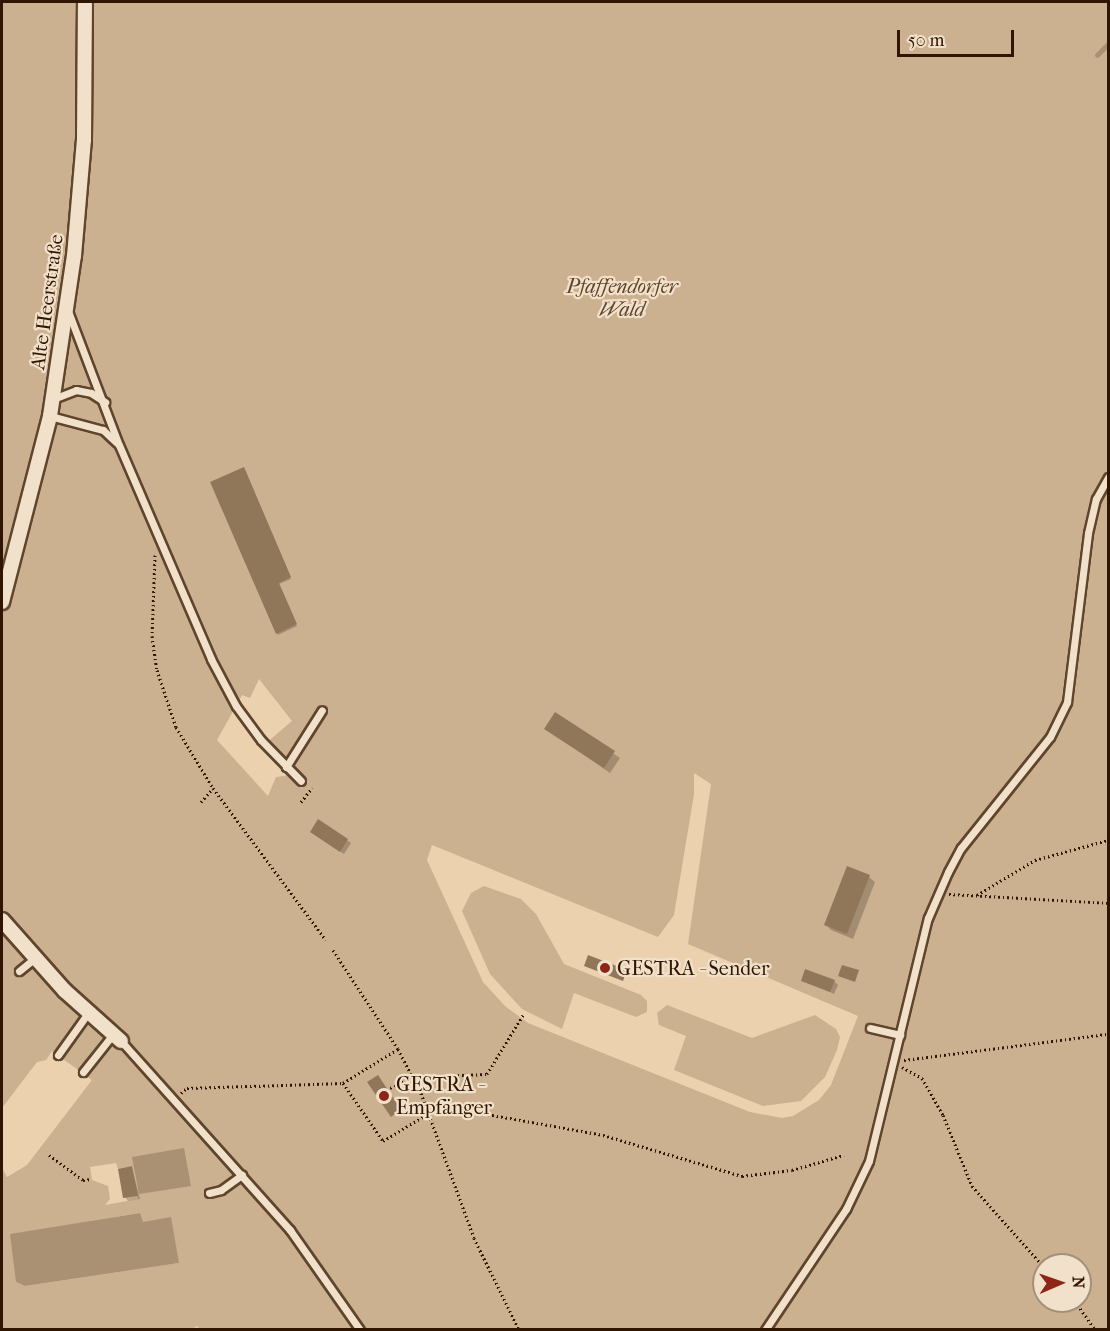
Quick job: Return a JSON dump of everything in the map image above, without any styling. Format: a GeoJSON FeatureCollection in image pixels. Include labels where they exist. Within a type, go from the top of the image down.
{"type":"FeatureCollection","features":[{"type":"Feature","properties":{"kind":"street","name":"Alte Heerstraße"},"geometry":{"type":"LineString","coordinates":[[2,602],[50,416],[66,305],[82,188],[85,2]]}},
{"type":"Feature","properties":{"kind":"street"},"geometry":{"type":"LineString","coordinates":[[2,920],[88,1013],[117,1037]]}},
{"type":"Feature","properties":{"kind":"lane"},"geometry":{"type":"LineString","coordinates":[[66,305],[105,402],[119,444],[160,541],[236,706],[301,781]]}},
{"type":"Feature","properties":{"kind":"lane"},"geometry":{"type":"LineString","coordinates":[[52,399],[63,392],[76,390],[91,393],[105,402]]}},
{"type":"Feature","properties":{"kind":"lane"},"geometry":{"type":"LineString","coordinates":[[50,416],[103,430],[119,444]]}},
{"type":"Feature","properties":{"kind":"lane"},"geometry":{"type":"LineString","coordinates":[[765,1329],[856,1190],[877,1137],[917,959],[938,894],[961,848],[1050,738],[1065,709],[1073,670],[1091,515],[1108,477]]}},
{"type":"Feature","properties":{"kind":"lane"},"geometry":{"type":"LineString","coordinates":[[286,766],[322,710]]}},
{"type":"Feature","properties":{"kind":"lane"},"geometry":{"type":"LineString","coordinates":[[20,970],[35,958]]}},
{"type":"Feature","properties":{"kind":"lane"},"geometry":{"type":"LineString","coordinates":[[58,1055],[88,1013]]}},
{"type":"Feature","properties":{"kind":"lane"},"geometry":{"type":"LineString","coordinates":[[870,1028],[900,1035]]}},
{"type":"Feature","properties":{"kind":"lane"},"geometry":{"type":"LineString","coordinates":[[83,1072],[117,1037],[242,1175],[310,1257],[360,1329]]}},
{"type":"Feature","properties":{"kind":"lane"},"geometry":{"type":"LineString","coordinates":[[209,1193],[221,1190],[242,1175]]}},
{"type":"Feature","properties":{"kind":"path"},"geometry":{"type":"LineString","coordinates":[[160,541],[151,578],[157,670],[176,728],[213,788],[326,940]]}},
{"type":"Feature","properties":{"kind":"path"},"geometry":{"type":"LineString","coordinates":[[199,776],[204,773]]}},
{"type":"Feature","properties":{"kind":"path"},"geometry":{"type":"LineString","coordinates":[[201,802],[213,788]]}},
{"type":"Feature","properties":{"kind":"path"},"geometry":{"type":"LineString","coordinates":[[301,802],[312,788]]}},
{"type":"Feature","properties":{"kind":"path"},"geometry":{"type":"LineString","coordinates":[[975,896],[1035,860],[1108,840]]}},
{"type":"Feature","properties":{"kind":"path"},"geometry":{"type":"LineString","coordinates":[[938,894],[1108,903]]}},
{"type":"Feature","properties":{"kind":"path"},"geometry":{"type":"LineString","coordinates":[[333,950],[398,1049],[413,1077],[429,1113],[474,1238],[519,1329]]}},
{"type":"Feature","properties":{"kind":"path"},"geometry":{"type":"LineString","coordinates":[[390,1088],[413,1077],[487,1074],[523,1015]]}},
{"type":"Feature","properties":{"kind":"path"},"geometry":{"type":"LineString","coordinates":[[894,1064],[1108,1034]]}},
{"type":"Feature","properties":{"kind":"path"},"geometry":{"type":"LineString","coordinates":[[174,1098],[187,1088],[343,1083],[398,1049]]}},
{"type":"Feature","properties":{"kind":"path"},"geometry":{"type":"LineString","coordinates":[[894,1064],[922,1078],[943,1115],[972,1186],[1032,1254]]}},
{"type":"Feature","properties":{"kind":"path"},"geometry":{"type":"LineString","coordinates":[[343,1083],[383,1141],[429,1113],[448,1107],[603,1135],[742,1176],[792,1170],[844,1155]]}},
{"type":"Feature","properties":{"kind":"path"},"geometry":{"type":"LineString","coordinates":[[50,1155],[83,1180],[92,1179]]}},
{"type":"Feature","properties":{"kind":"path"},"geometry":{"type":"LineString","coordinates":[[1083,1313],[1095,1329]]}},
{"type":"Feature","properties":{"kind":"green space","name":"Pfaffendorfer Wald"},"geometry":{"type":"Polygon","coordinates":[[[2,2],[1108,2],[1108,1329],[200,1330],[197,1326],[192,1330],[2,1329],[2,1168],[7,1177],[27,1165],[92,1080],[52,1051],[46,1060],[37,1062],[2,1108],[2,2]],[[259,679],[250,698],[242,695],[217,740],[268,796],[276,777],[285,776],[290,771],[265,744],[292,721],[259,679]],[[694,773],[694,794],[674,915],[658,937],[432,845],[427,860],[483,982],[505,1006],[528,1023],[750,1112],[782,1118],[793,1116],[819,1100],[831,1085],[858,1016],[688,944],[711,784],[694,773]],[[116,1163],[90,1167],[92,1180],[108,1186],[110,1199],[105,1205],[138,1199],[132,1166],[118,1169],[116,1163]],[[140,1213],[90,1221],[16,1282],[25,1286],[179,1263],[142,1222],[140,1213]]]}},
{"type":"Feature","properties":{"kind":"green space"},"geometry":{"type":"Polygon","coordinates":[[[484,886],[521,899],[536,914],[564,964],[641,995],[647,1001],[647,1012],[636,1017],[574,993],[562,1029],[522,1009],[490,974],[462,911],[471,893],[484,886]]]}},
{"type":"Feature","properties":{"kind":"green space"},"geometry":{"type":"Polygon","coordinates":[[[667,1005],[752,1038],[815,1015],[836,1029],[840,1037],[825,1077],[801,1101],[763,1106],[674,1070],[686,1036],[659,1025],[657,1013],[667,1005]]]}},
{"type":"Feature","properties":{"kind":"shaded area"},"geometry":{"type":"Polygon","coordinates":[[[184,1148],[191,1186],[139,1194],[132,1157],[184,1148]]]}},
{"type":"Feature","properties":{"kind":"shaded area"},"geometry":{"type":"Polygon","coordinates":[[[140,1213],[143,1222],[171,1217],[179,1263],[25,1286],[16,1282],[10,1234],[140,1213]]]}},
{"type":"Feature","properties":{"kind":"building"},"geometry":{"type":"Polygon","coordinates":[[[244,467],[291,577],[279,583],[297,624],[276,634],[210,482],[244,467]]]}},
{"type":"Feature","properties":{"kind":"building"},"geometry":{"type":"Polygon","coordinates":[[[555,712],[615,751],[604,768],[544,729],[555,712]]]}},
{"type":"Feature","properties":{"kind":"building"},"geometry":{"type":"Polygon","coordinates":[[[318,819],[348,839],[340,852],[310,832],[318,819]]]}},
{"type":"Feature","properties":{"kind":"building"},"geometry":{"type":"Polygon","coordinates":[[[847,866],[870,875],[847,934],[824,925],[847,866]]]}},
{"type":"Feature","properties":{"kind":"building","name":"GESTRA - Sender"},"geometry":{"type":"Polygon","coordinates":[[[588,955],[627,970],[623,981],[584,966],[588,955]]]}},
{"type":"Feature","properties":{"kind":"building"},"geometry":{"type":"Polygon","coordinates":[[[842,965],[859,970],[855,982],[838,976],[842,965]]]}},
{"type":"Feature","properties":{"kind":"building"},"geometry":{"type":"Polygon","coordinates":[[[805,969],[835,980],[830,992],[801,981],[805,969]]]}},
{"type":"Feature","properties":{"kind":"building","name":"GESTRA - Empfänger"},"geometry":{"type":"Polygon","coordinates":[[[378,1075],[401,1110],[391,1117],[367,1082],[378,1075]]]}},
{"type":"Feature","properties":{"kind":"building"},"geometry":{"type":"Polygon","coordinates":[[[132,1166],[138,1196],[123,1198],[118,1169],[132,1166]]]}},
{"type":"Feature","properties":{"kind":"waterway"},"geometry":{"type":"LineString","coordinates":[[1097,55],[1108,44]]}},
{"type":"Feature","properties":{"kind":"place","name":"GESTRA - Sender"},"geometry":{"type":"Point","coordinates":[605,968]}},
{"type":"Feature","properties":{"kind":"place","name":"GESTRA - Empfänger"},"geometry":{"type":"Point","coordinates":[384,1096]}}]}
